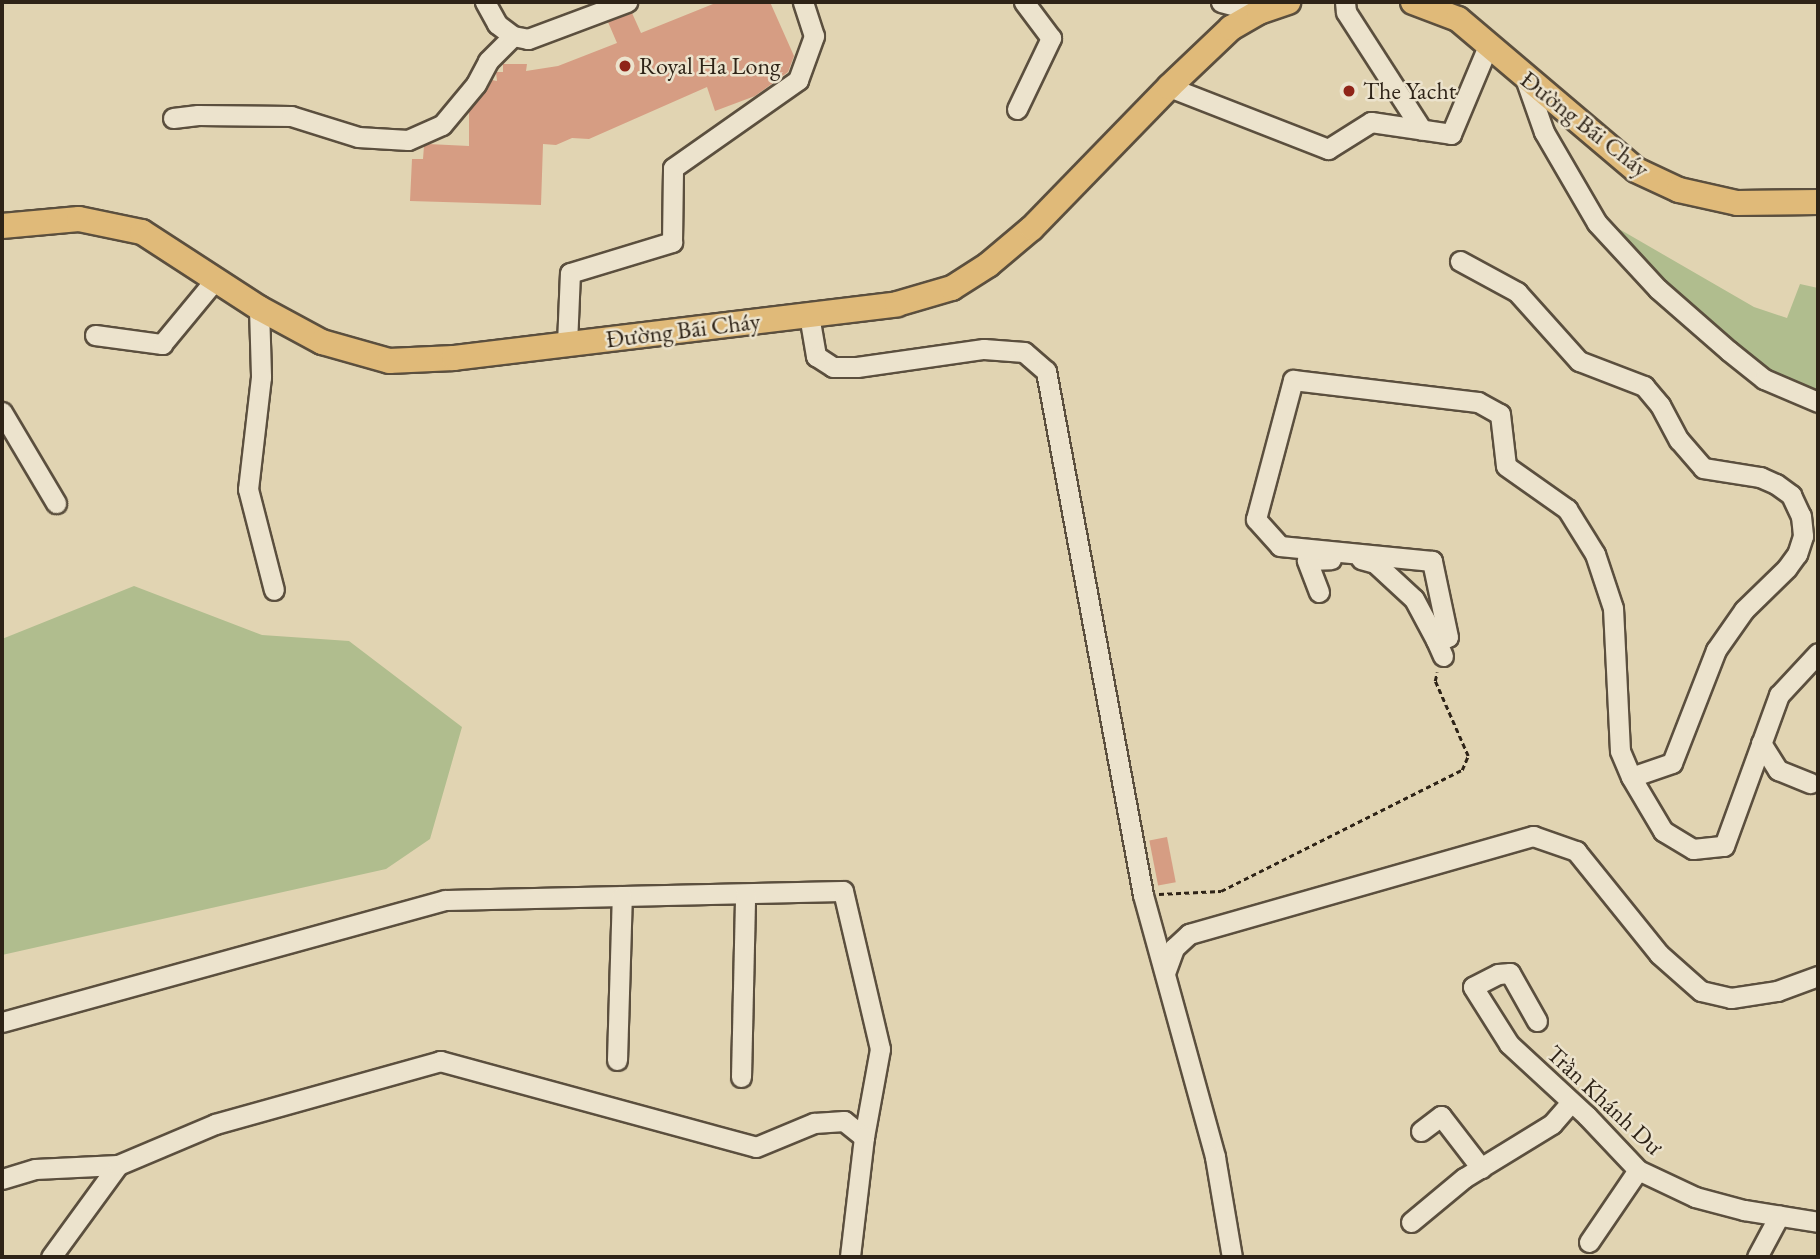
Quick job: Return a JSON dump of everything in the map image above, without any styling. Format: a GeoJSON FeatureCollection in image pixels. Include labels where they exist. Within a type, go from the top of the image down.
{"type":"FeatureCollection","features":[{"type":"Feature","properties":{"kind":"main road","name":"Đường Bãi Cháy"},"geometry":{"type":"LineString","coordinates":[[2,226],[79,219],[142,232],[259,308],[322,342],[389,361],[454,358],[897,304],[961,282],[988,265],[1032,228],[1169,87],[1231,28],[1259,12],[1287,2]]}},
{"type":"Feature","properties":{"kind":"main road","name":"Đường Bãi Cháy"},"geometry":{"type":"LineString","coordinates":[[1413,2],[1458,19],[1636,170],[1679,190],[1737,203],[1818,202]]}},
{"type":"Feature","properties":{"kind":"street"},"geometry":{"type":"LineString","coordinates":[[485,2],[497,24],[513,36],[528,39],[627,2]]}},
{"type":"Feature","properties":{"kind":"street"},"geometry":{"type":"LineString","coordinates":[[567,344],[570,273],[672,242],[673,168],[798,80],[814,36],[803,2]]}},
{"type":"Feature","properties":{"kind":"street"},"geometry":{"type":"LineString","coordinates":[[1017,109],[1051,38],[1024,2]]}},
{"type":"Feature","properties":{"kind":"street"},"geometry":{"type":"LineString","coordinates":[[1222,2],[1259,12]]}},
{"type":"Feature","properties":{"kind":"street"},"geometry":{"type":"LineString","coordinates":[[1345,2],[1346,12],[1422,130]]}},
{"type":"Feature","properties":{"kind":"street"},"geometry":{"type":"LineString","coordinates":[[173,118],[198,115],[291,116],[358,137],[408,140],[442,125],[476,84],[488,61],[513,36]]}},
{"type":"Feature","properties":{"kind":"street"},"geometry":{"type":"LineString","coordinates":[[1169,87],[1328,149],[1371,122],[1451,134],[1488,46]]}},
{"type":"Feature","properties":{"kind":"street"},"geometry":{"type":"LineString","coordinates":[[1525,78],[1544,132],[1598,223],[1658,289],[1738,358],[1764,379],[1818,402]]}},
{"type":"Feature","properties":{"kind":"street"},"geometry":{"type":"LineString","coordinates":[[1460,261],[1517,292],[1579,361],[1644,386],[1660,405],[1679,440],[1703,468],[1760,478],[1776,484],[1791,495],[1801,516],[1804,536],[1797,554],[1787,568],[1744,610],[1716,650],[1672,763],[1631,777]]}},
{"type":"Feature","properties":{"kind":"street"},"geometry":{"type":"LineString","coordinates":[[94,335],[162,344],[215,280]]}},
{"type":"Feature","properties":{"kind":"street"},"geometry":{"type":"LineString","coordinates":[[259,308],[261,377],[248,489],[274,590]]}},
{"type":"Feature","properties":{"kind":"street"},"geometry":{"type":"LineString","coordinates":[[809,315],[816,356],[833,367],[857,367],[984,349],[1024,352],[1046,371],[1143,895],[1215,1157],[1232,1257]]}},
{"type":"Feature","properties":{"kind":"street"},"geometry":{"type":"LineString","coordinates":[[1302,554],[1432,561],[1448,637],[1440,648],[1414,599],[1375,563],[1355,558],[1302,554],[1280,546],[1256,519],[1293,380],[1478,402],[1500,414],[1506,466],[1567,509],[1595,554],[1614,608],[1620,751],[1631,777],[1663,831],[1693,849],[1724,846],[1779,695],[1818,653]]}},
{"type":"Feature","properties":{"kind":"street"},"geometry":{"type":"LineString","coordinates":[[2,412],[56,503]]}},
{"type":"Feature","properties":{"kind":"street"},"geometry":{"type":"LineString","coordinates":[[1302,554],[1319,592]]}},
{"type":"Feature","properties":{"kind":"street"},"geometry":{"type":"LineString","coordinates":[[1762,743],[1778,770],[1810,783]]}},
{"type":"Feature","properties":{"kind":"street"},"geometry":{"type":"LineString","coordinates":[[1165,973],[1174,948],[1189,934],[1533,836],[1576,851],[1659,954],[1701,991],[1731,998],[1777,991],[1818,976]]}},
{"type":"Feature","properties":{"kind":"street"},"geometry":{"type":"LineString","coordinates":[[2,1022],[445,900],[843,891],[880,1049],[864,1137],[850,1257]]}},
{"type":"Feature","properties":{"kind":"street"},"geometry":{"type":"LineString","coordinates":[[741,1077],[745,894]]}},
{"type":"Feature","properties":{"kind":"street"},"geometry":{"type":"LineString","coordinates":[[617,1060],[622,896]]}},
{"type":"Feature","properties":{"kind":"street","name":"Trần Khánh Dư"},"geometry":{"type":"LineString","coordinates":[[1537,1021],[1510,973],[1498,974],[1473,987],[1509,1044],[1638,1170],[1695,1197],[1818,1222]]}},
{"type":"Feature","properties":{"kind":"street"},"geometry":{"type":"LineString","coordinates":[[2,1179],[36,1169],[118,1165],[215,1124],[440,1061],[756,1147],[814,1123],[844,1121],[864,1137]]}},
{"type":"Feature","properties":{"kind":"street"},"geometry":{"type":"LineString","coordinates":[[1411,1222],[1481,1168],[1552,1124],[1571,1102]]}},
{"type":"Feature","properties":{"kind":"street"},"geometry":{"type":"LineString","coordinates":[[1421,1131],[1441,1115],[1481,1168]]}},
{"type":"Feature","properties":{"kind":"street"},"geometry":{"type":"LineString","coordinates":[[51,1257],[118,1165]]}},
{"type":"Feature","properties":{"kind":"street"},"geometry":{"type":"LineString","coordinates":[[1589,1242],[1638,1170]]}},
{"type":"Feature","properties":{"kind":"street"},"geometry":{"type":"LineString","coordinates":[[1756,1257],[1779,1216]]}},
{"type":"Feature","properties":{"kind":"path"},"geometry":{"type":"LineString","coordinates":[[1143,895],[1221,891],[1462,770],[1468,756],[1435,681],[1440,648]]}},
{"type":"Feature","properties":{"kind":"green space"},"geometry":{"type":"Polygon","coordinates":[[[1607,222],[1754,307],[1787,318],[1800,284],[1818,288],[1818,393],[1767,371],[1661,283],[1607,222]]]}},
{"type":"Feature","properties":{"kind":"green space"},"geometry":{"type":"Polygon","coordinates":[[[134,586],[262,635],[349,641],[462,727],[430,839],[386,869],[2,955],[2,639],[134,586]]]}},
{"type":"Feature","properties":{"kind":"building"},"geometry":{"type":"Polygon","coordinates":[[[718,2],[770,2],[794,56],[788,72],[755,96],[715,111],[707,87],[589,139],[572,138],[556,145],[543,144],[541,205],[410,201],[412,159],[423,159],[424,146],[428,144],[469,146],[469,112],[492,80],[497,81],[496,72],[503,72],[503,64],[527,64],[526,71],[558,66],[617,43],[608,22],[632,13],[641,33],[718,2]]]}},
{"type":"Feature","properties":{"kind":"building"},"geometry":{"type":"Polygon","coordinates":[[[1167,837],[1176,882],[1158,886],[1149,840],[1167,837]]]}},
{"type":"Feature","properties":{"kind":"place","name":"Royal Ha Long"},"geometry":{"type":"Point","coordinates":[625,66]}},
{"type":"Feature","properties":{"kind":"place","name":"The Yacht"},"geometry":{"type":"Point","coordinates":[1349,91]}}]}
